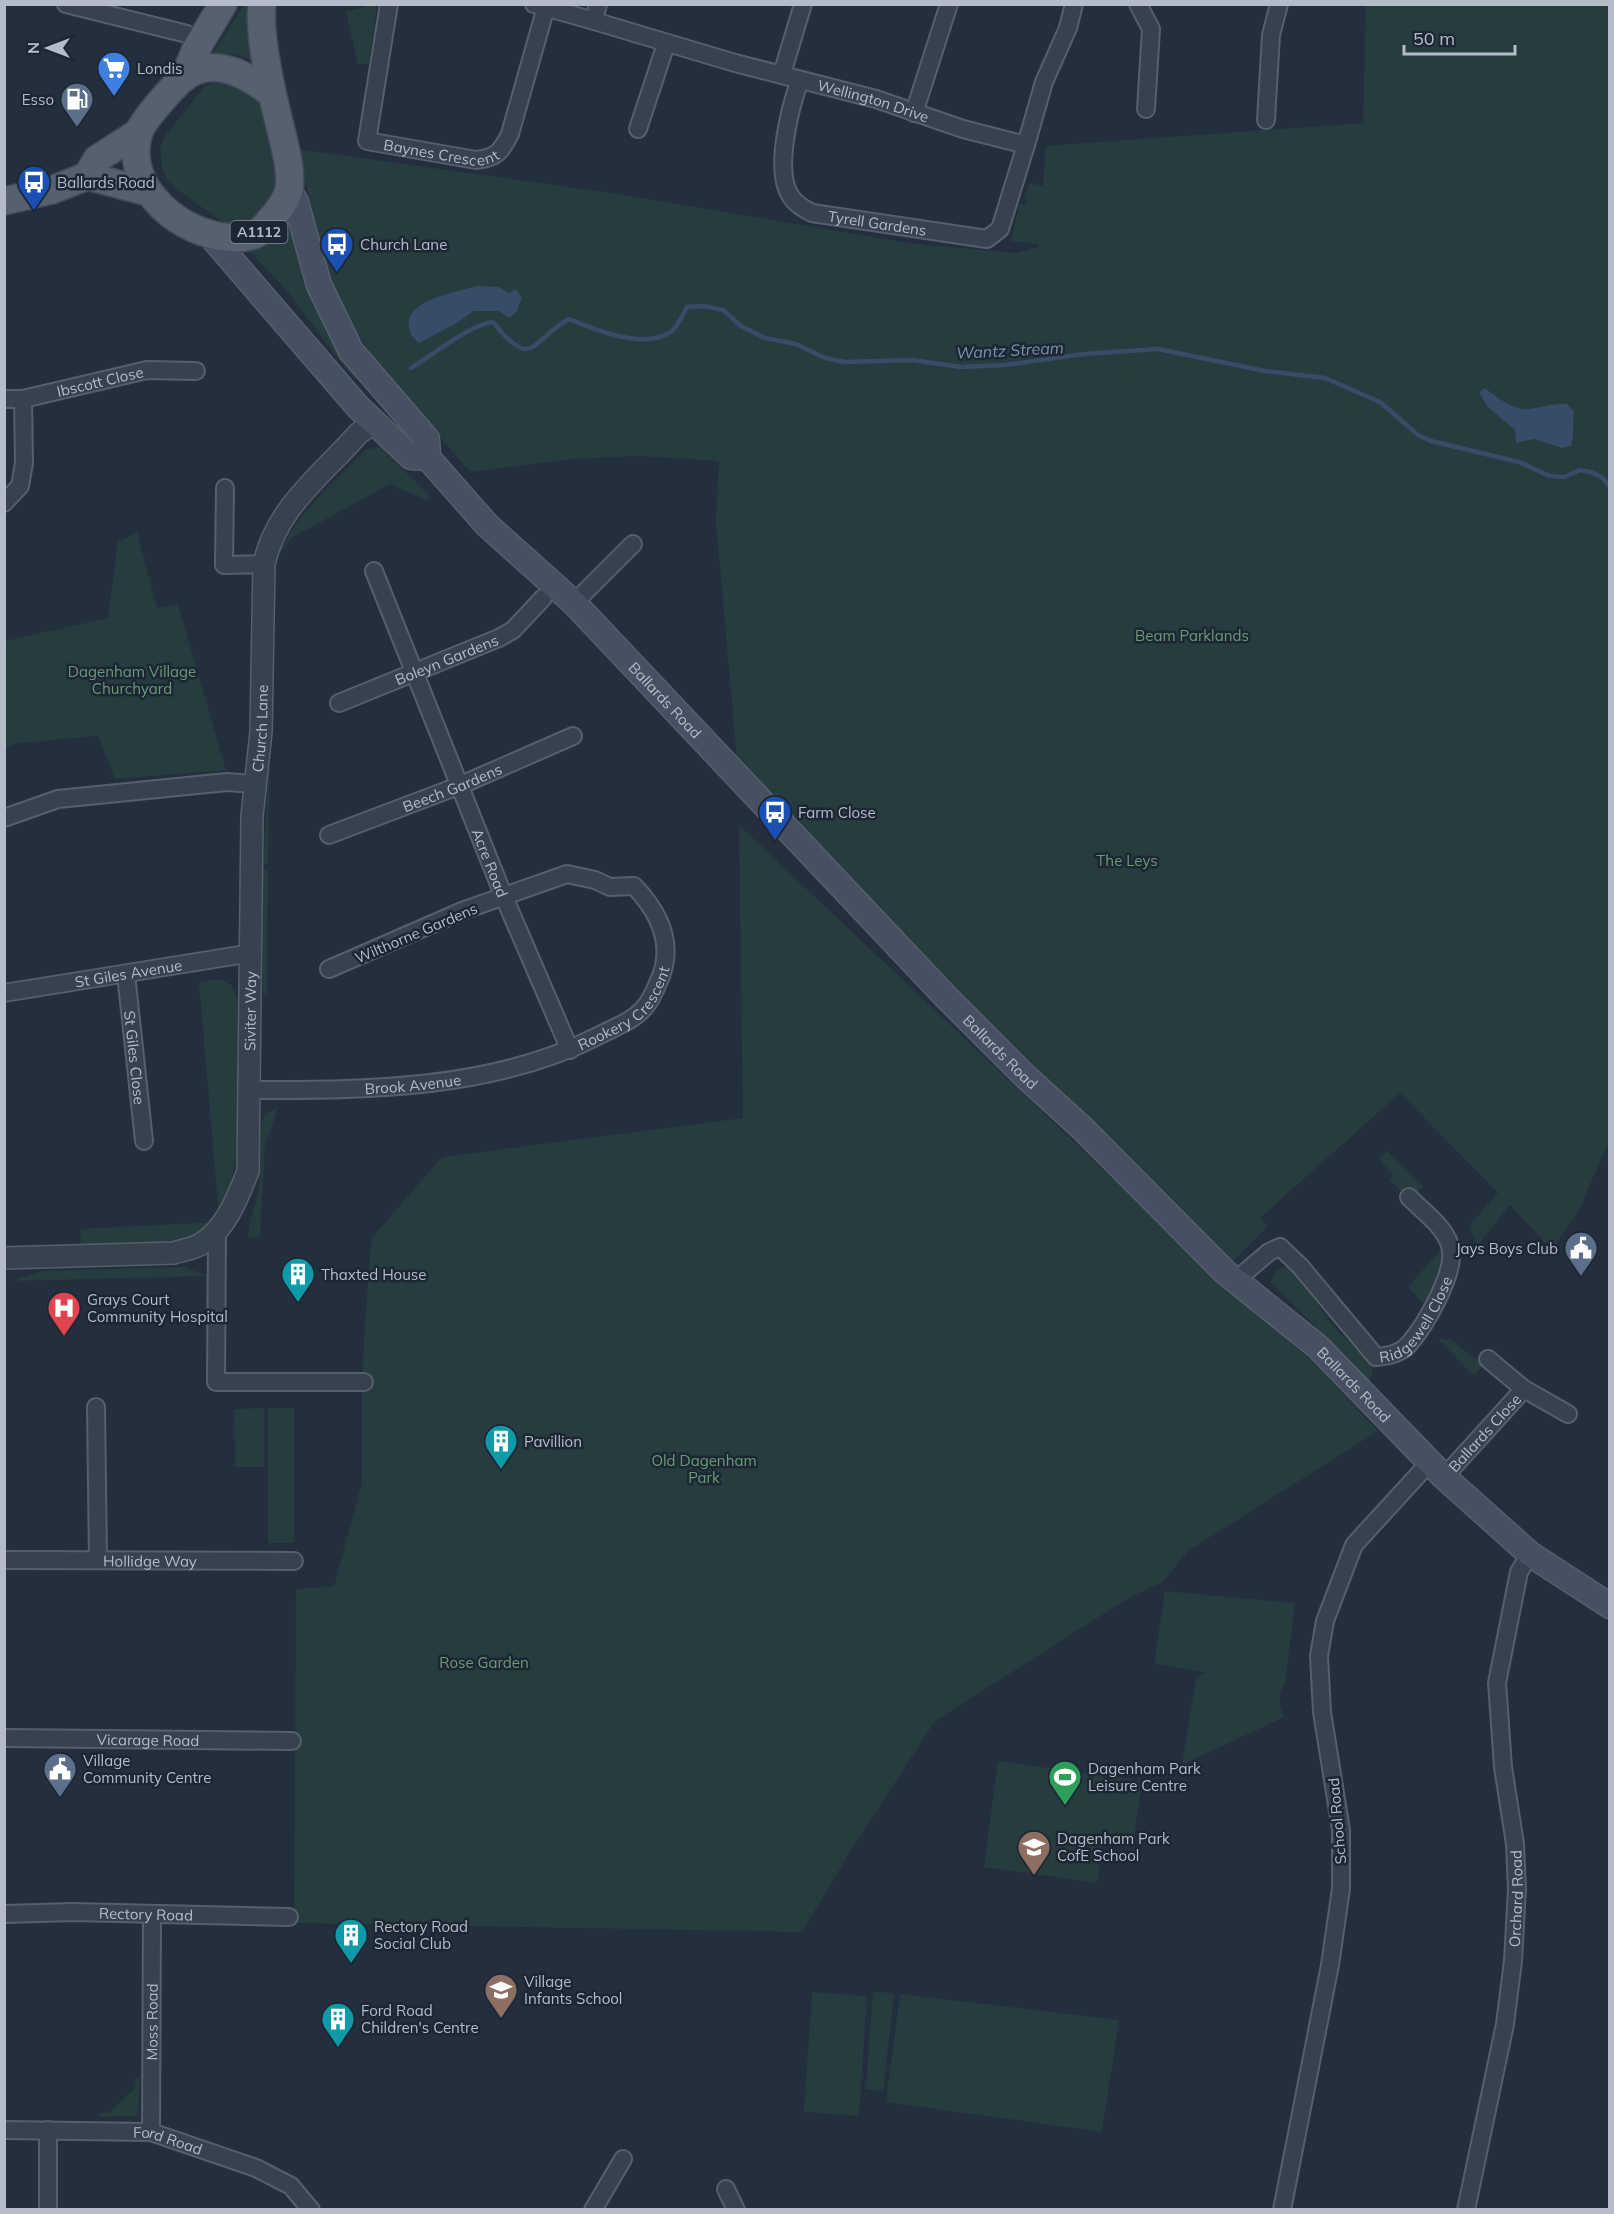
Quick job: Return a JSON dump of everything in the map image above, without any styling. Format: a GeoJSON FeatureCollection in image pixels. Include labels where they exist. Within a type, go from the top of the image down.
{"type":"FeatureCollection","features":[{"type":"Feature","properties":{"kind":"main road"},"geometry":{"type":"LineString","coordinates":[[4,201],[52,190],[87,176],[98,159],[139,132],[184,78],[196,49],[223,4]]}},
{"type":"Feature","properties":{"kind":"main road"},"geometry":{"type":"LineString","coordinates":[[262,4],[262,24],[273,94],[286,151],[289,190]]}},
{"type":"Feature","properties":{"kind":"main road"},"geometry":{"type":"LineString","coordinates":[[184,78],[203,70],[224,68],[238,71],[273,94]]}},
{"type":"Feature","properties":{"kind":"main road","name":"A1112"},"geometry":{"type":"LineString","coordinates":[[139,132],[139,171],[148,192],[172,215],[195,230],[234,239],[258,233],[277,213],[289,190]]}},
{"type":"Feature","properties":{"kind":"main road","name":"A1112"},"geometry":{"type":"LineString","coordinates":[[87,176],[148,192]]}},
{"type":"Feature","properties":{"kind":"main road","name":"Ballards Road"},"geometry":{"type":"LineString","coordinates":[[289,190],[296,202],[309,256],[332,316],[351,351],[427,439],[428,458],[487,525],[574,603],[946,997],[1236,1280],[1318,1347],[1437,1470],[1530,1554],[1610,1606]]}},
{"type":"Feature","properties":{"kind":"main road","name":"Ballards Road"},"geometry":{"type":"LineString","coordinates":[[209,234],[287,322],[343,391],[411,458],[428,458]]}},
{"type":"Feature","properties":{"kind":"main road"},"geometry":{"type":"LineString","coordinates":[[373,379],[377,401],[374,422]]}},
{"type":"Feature","properties":{"kind":"street"},"geometry":{"type":"LineString","coordinates":[[66,4],[187,34]]}},
{"type":"Feature","properties":{"kind":"street","name":"Baynes Crescent"},"geometry":{"type":"LineString","coordinates":[[389,4],[367,141],[476,160],[488,159],[500,154],[510,134],[540,6]]}},
{"type":"Feature","properties":{"kind":"street"},"geometry":{"type":"LineString","coordinates":[[594,21],[598,4]]}},
{"type":"Feature","properties":{"kind":"street"},"geometry":{"type":"LineString","coordinates":[[782,74],[803,4]]}},
{"type":"Feature","properties":{"kind":"street"},"geometry":{"type":"LineString","coordinates":[[914,113],[949,4]]}},
{"type":"Feature","properties":{"kind":"street"},"geometry":{"type":"LineString","coordinates":[[1138,4],[1151,29],[1146,108]]}},
{"type":"Feature","properties":{"kind":"street"},"geometry":{"type":"LineString","coordinates":[[1266,120],[1271,35],[1279,4]]}},
{"type":"Feature","properties":{"kind":"street","name":"Wellington Drive"},"geometry":{"type":"LineString","coordinates":[[540,6],[666,44],[876,99],[914,113],[1026,145]]}},
{"type":"Feature","properties":{"kind":"street"},"geometry":{"type":"LineString","coordinates":[[1026,145],[1069,6]]}},
{"type":"Feature","properties":{"kind":"street"},"geometry":{"type":"LineString","coordinates":[[638,129],[666,44]]}},
{"type":"Feature","properties":{"kind":"street","name":"Tyrell Gardens"},"geometry":{"type":"LineString","coordinates":[[800,80],[790,106],[783,175],[789,194],[799,206],[812,213],[987,239],[1000,229],[1026,145]]}},
{"type":"Feature","properties":{"kind":"street","name":"Ibscott Close"},"geometry":{"type":"LineString","coordinates":[[4,399],[23,399],[147,370],[196,371]]}},
{"type":"Feature","properties":{"kind":"street"},"geometry":{"type":"LineString","coordinates":[[4,503],[20,486],[24,463],[23,399]]}},
{"type":"Feature","properties":{"kind":"street","name":"Church Lane"},"geometry":{"type":"LineString","coordinates":[[4,818],[58,799],[227,782],[254,784],[261,732],[264,564],[269,542],[279,521],[358,434],[374,422]]}},
{"type":"Feature","properties":{"kind":"street"},"geometry":{"type":"LineString","coordinates":[[225,488],[224,565],[264,564]]}},
{"type":"Feature","properties":{"kind":"street"},"geometry":{"type":"LineString","coordinates":[[574,603],[633,544]]}},
{"type":"Feature","properties":{"kind":"street","name":"Acre Road"},"geometry":{"type":"LineString","coordinates":[[374,571],[504,897],[570,1050]]}},
{"type":"Feature","properties":{"kind":"street","name":"Boleyn Gardens"},"geometry":{"type":"LineString","coordinates":[[339,703],[499,638],[513,630],[543,598]]}},
{"type":"Feature","properties":{"kind":"street","name":"Beech Gardens"},"geometry":{"type":"LineString","coordinates":[[329,835],[461,785],[573,736]]}},
{"type":"Feature","properties":{"kind":"street","name":"Siviter Way"},"geometry":{"type":"LineString","coordinates":[[4,1258],[174,1253],[200,1245],[217,1230],[237,1202],[248,1171],[254,784]]}},
{"type":"Feature","properties":{"kind":"street","name":"Rookery Crescent"},"geometry":{"type":"LineString","coordinates":[[504,897],[567,874],[595,880],[610,887],[634,886],[652,904],[663,930],[666,962],[653,997],[634,1017],[570,1050]]}},
{"type":"Feature","properties":{"kind":"street","name":"Wilthorne Gardens"},"geometry":{"type":"LineString","coordinates":[[329,969],[462,911],[504,897]]}},
{"type":"Feature","properties":{"kind":"street","name":"St Giles Avenue"},"geometry":{"type":"LineString","coordinates":[[4,993],[252,953]]}},
{"type":"Feature","properties":{"kind":"street","name":"St Giles Close"},"geometry":{"type":"LineString","coordinates":[[126,974],[144,1141]]}},
{"type":"Feature","properties":{"kind":"street","name":"Brook Avenue"},"geometry":{"type":"LineString","coordinates":[[251,1090],[342,1090],[453,1080],[542,1061],[570,1050]]}},
{"type":"Feature","properties":{"kind":"street","name":"Ridgewell Close"},"geometry":{"type":"LineString","coordinates":[[1236,1280],[1269,1252],[1280,1247],[1300,1266],[1376,1357],[1391,1356],[1408,1345],[1429,1314],[1449,1270],[1451,1251],[1443,1232],[1409,1197]]}},
{"type":"Feature","properties":{"kind":"street"},"geometry":{"type":"LineString","coordinates":[[217,1230],[216,1382],[364,1382]]}},
{"type":"Feature","properties":{"kind":"street","name":"Ballards Close"},"geometry":{"type":"LineString","coordinates":[[1488,1359],[1524,1389],[1568,1414]]}},
{"type":"Feature","properties":{"kind":"street","name":"Ballards Close"},"geometry":{"type":"LineString","coordinates":[[1437,1470],[1524,1389]]}},
{"type":"Feature","properties":{"kind":"street"},"geometry":{"type":"LineString","coordinates":[[96,1407],[98,1560]]}},
{"type":"Feature","properties":{"kind":"street","name":"School Road"},"geometry":{"type":"LineString","coordinates":[[1282,2210],[1330,1965],[1341,1890],[1341,1830],[1322,1712],[1319,1656],[1324,1621],[1354,1545],[1437,1470]]}},
{"type":"Feature","properties":{"kind":"street","name":"Orchard Road"},"geometry":{"type":"LineString","coordinates":[[1466,2210],[1505,2024],[1513,1961],[1517,1890],[1515,1844],[1503,1767],[1497,1683],[1519,1572],[1530,1554]]}},
{"type":"Feature","properties":{"kind":"street","name":"Hollidge Way"},"geometry":{"type":"LineString","coordinates":[[4,1560],[294,1561]]}},
{"type":"Feature","properties":{"kind":"street","name":"Vicarage Road"},"geometry":{"type":"LineString","coordinates":[[4,1738],[292,1741]]}},
{"type":"Feature","properties":{"kind":"street","name":"Rectory Road"},"geometry":{"type":"LineString","coordinates":[[4,1914],[73,1912],[289,1917]]}},
{"type":"Feature","properties":{"kind":"street","name":"Moss Road"},"geometry":{"type":"LineString","coordinates":[[151,2132],[152,1914]]}},
{"type":"Feature","properties":{"kind":"street","name":"Ford Road"},"geometry":{"type":"LineString","coordinates":[[4,2130],[151,2132],[256,2168],[291,2186],[311,2210]]}},
{"type":"Feature","properties":{"kind":"street"},"geometry":{"type":"LineString","coordinates":[[48,2130],[48,2210]]}},
{"type":"Feature","properties":{"kind":"street"},"geometry":{"type":"LineString","coordinates":[[593,2210],[623,2159]]}},
{"type":"Feature","properties":{"kind":"street"},"geometry":{"type":"LineString","coordinates":[[726,2189],[736,2210]]}},
{"type":"Feature","properties":{"kind":"green space"},"geometry":{"type":"Polygon","coordinates":[[[244,5],[262,5],[264,64],[234,54],[215,55],[214,52],[244,5]]]}},
{"type":"Feature","properties":{"kind":"green space"},"geometry":{"type":"Polygon","coordinates":[[[377,5],[369,64],[358,64],[346,12],[377,5]]]}},
{"type":"Feature","properties":{"kind":"green space","name":"Beam Parklands"},"geometry":{"type":"Polygon","coordinates":[[[1366,5],[1609,5],[1610,1147],[1607,1146],[1578,1212],[1552,1250],[1510,1205],[1477,1246],[1469,1226],[1498,1193],[1400,1093],[1260,1218],[1268,1226],[1232,1262],[738,771],[716,522],[719,461],[639,456],[573,459],[470,472],[373,359],[350,319],[330,278],[297,149],[625,195],[914,244],[1017,253],[1038,247],[1038,244],[1011,241],[1020,204],[1026,205],[1027,200],[1024,199],[1029,183],[1043,186],[1046,146],[1363,123],[1366,5]]]}},
{"type":"Feature","properties":{"kind":"green space"},"geometry":{"type":"Polygon","coordinates":[[[223,80],[258,89],[287,176],[257,224],[233,225],[223,222],[176,189],[167,180],[162,168],[160,147],[165,136],[203,88],[223,80]]]}},
{"type":"Feature","properties":{"kind":"green space"},"geometry":{"type":"Polygon","coordinates":[[[298,221],[381,404],[345,368],[287,291],[251,252],[252,247],[265,245],[277,239],[298,221]]]}},
{"type":"Feature","properties":{"kind":"green space"},"geometry":{"type":"Polygon","coordinates":[[[380,447],[430,496],[427,500],[390,484],[293,537],[279,554],[296,525],[318,499],[365,450],[380,447]]]}},
{"type":"Feature","properties":{"kind":"green space","name":"Dagenham Village Churchyard"},"geometry":{"type":"Polygon","coordinates":[[[137,532],[157,608],[178,605],[226,770],[115,779],[98,736],[18,743],[5,748],[5,641],[108,618],[118,542],[137,532]]]}},
{"type":"Feature","properties":{"kind":"green space"},"geometry":{"type":"Polygon","coordinates":[[[270,751],[268,863],[263,865],[270,751]]]}},
{"type":"Feature","properties":{"kind":"green space","name":"Old Dagenham Park"},"geometry":{"type":"Polygon","coordinates":[[[739,825],[1221,1281],[1316,1365],[1378,1431],[1188,1551],[1163,1582],[1130,1597],[935,1721],[851,1850],[802,1932],[294,1923],[296,1589],[334,1586],[362,1483],[362,1373],[371,1239],[442,1157],[743,1118],[739,825]]]}},
{"type":"Feature","properties":{"kind":"green space"},"geometry":{"type":"Polygon","coordinates":[[[268,868],[267,993],[263,995],[263,871],[268,868]]]}},
{"type":"Feature","properties":{"kind":"green space"},"geometry":{"type":"Polygon","coordinates":[[[220,979],[231,985],[237,998],[239,1080],[234,1169],[228,1195],[219,1216],[199,982],[220,979]]]}},
{"type":"Feature","properties":{"kind":"green space"},"geometry":{"type":"Polygon","coordinates":[[[278,1108],[265,1145],[260,1237],[248,1237],[259,1186],[260,1141],[264,1114],[278,1108]]]}},
{"type":"Feature","properties":{"kind":"green space"},"geometry":{"type":"Polygon","coordinates":[[[1387,1151],[1423,1186],[1410,1200],[1389,1179],[1393,1175],[1379,1159],[1387,1151]]]}},
{"type":"Feature","properties":{"kind":"green space"},"geometry":{"type":"Polygon","coordinates":[[[218,1222],[189,1244],[81,1248],[80,1229],[218,1222]]]}},
{"type":"Feature","properties":{"kind":"green space"},"geometry":{"type":"Polygon","coordinates":[[[1446,1244],[1441,1276],[1425,1305],[1408,1287],[1446,1244]]]}},
{"type":"Feature","properties":{"kind":"green space"},"geometry":{"type":"Polygon","coordinates":[[[184,1267],[208,1276],[10,1281],[42,1271],[184,1267]]]}},
{"type":"Feature","properties":{"kind":"green space"},"geometry":{"type":"Polygon","coordinates":[[[1285,1267],[1293,1268],[1307,1280],[1307,1288],[1333,1327],[1373,1365],[1370,1382],[1271,1282],[1276,1270],[1285,1267]]]}},
{"type":"Feature","properties":{"kind":"green space"},"geometry":{"type":"Polygon","coordinates":[[[1438,1339],[1452,1340],[1476,1360],[1485,1358],[1497,1346],[1474,1376],[1438,1339]]]}},
{"type":"Feature","properties":{"kind":"green space"},"geometry":{"type":"Polygon","coordinates":[[[264,1408],[264,1467],[235,1467],[234,1409],[264,1408]]]}},
{"type":"Feature","properties":{"kind":"green space"},"geometry":{"type":"Polygon","coordinates":[[[268,1408],[294,1408],[294,1543],[268,1543],[268,1408]]]}},
{"type":"Feature","properties":{"kind":"green space"},"geometry":{"type":"Polygon","coordinates":[[[1165,1591],[1295,1603],[1285,1683],[1280,1695],[1284,1717],[1182,1765],[1196,1678],[1205,1672],[1154,1664],[1165,1591]]]}},
{"type":"Feature","properties":{"kind":"green space","name":"Dagenham Park Leisure Centre"},"geometry":{"type":"Polygon","coordinates":[[[998,1761],[1142,1781],[1134,1837],[1104,1833],[1097,1883],[984,1867],[998,1761]]]}},
{"type":"Feature","properties":{"kind":"green space"},"geometry":{"type":"Polygon","coordinates":[[[812,1992],[867,1996],[859,2116],[804,2112],[812,1992]]]}},
{"type":"Feature","properties":{"kind":"green space"},"geometry":{"type":"Polygon","coordinates":[[[873,1992],[894,1993],[883,2091],[866,2089],[873,1992]]]}},
{"type":"Feature","properties":{"kind":"green space"},"geometry":{"type":"Polygon","coordinates":[[[900,1994],[1119,2020],[1102,2132],[886,2102],[900,1994]]]}},
{"type":"Feature","properties":{"kind":"green space"},"geometry":{"type":"Polygon","coordinates":[[[140,2078],[138,2113],[135,2116],[100,2117],[100,2113],[109,2113],[134,2089],[136,2079],[140,2078]]]}},
{"type":"Feature","properties":{"kind":"water"},"geometry":{"type":"Polygon","coordinates":[[[477,286],[498,287],[509,293],[516,289],[522,298],[517,311],[510,318],[498,311],[474,311],[419,343],[413,338],[409,327],[410,318],[415,310],[445,294],[477,286]]]}},
{"type":"Feature","properties":{"kind":"water"},"geometry":{"type":"Polygon","coordinates":[[[1485,388],[1517,408],[1567,404],[1574,412],[1571,446],[1562,448],[1534,439],[1516,443],[1515,430],[1487,406],[1479,392],[1485,388]]]}},
{"type":"Feature","properties":{"kind":"waterway","name":"Wantz Stream"},"geometry":{"type":"LineString","coordinates":[[411,368],[473,328],[493,322],[516,346],[524,349],[531,348],[569,319],[621,337],[635,339],[661,337],[674,329],[687,307],[704,306],[723,310],[741,326],[765,338],[796,344],[825,358],[845,362],[912,360],[961,367],[1005,365],[1084,354],[1158,349],[1265,371],[1325,378],[1380,402],[1418,435],[1431,441],[1519,462],[1550,476],[1564,477],[1580,470],[1591,472],[1603,478],[1610,487]]}},
{"type":"Feature","properties":{"kind":"place","name":"Londis"},"geometry":{"type":"Point","coordinates":[114,97]}},
{"type":"Feature","properties":{"kind":"place","name":"Esso"},"geometry":{"type":"Point","coordinates":[77,128]}},
{"type":"Feature","properties":{"kind":"place","name":"Ballards Road"},"geometry":{"type":"Point","coordinates":[34,211]}},
{"type":"Feature","properties":{"kind":"place","name":"Church Lane"},"geometry":{"type":"Point","coordinates":[337,273]}},
{"type":"Feature","properties":{"kind":"place","name":"Farm Close"},"geometry":{"type":"Point","coordinates":[775,841]}},
{"type":"Feature","properties":{"kind":"place","name":"Jays Boys Club"},"geometry":{"type":"Point","coordinates":[1581,1277]}},
{"type":"Feature","properties":{"kind":"place","name":"Thaxted House"},"geometry":{"type":"Point","coordinates":[298,1303]}},
{"type":"Feature","properties":{"kind":"place","name":"Grays Court Community Hospital"},"geometry":{"type":"Point","coordinates":[64,1337]}},
{"type":"Feature","properties":{"kind":"place","name":"Pavillion"},"geometry":{"type":"Point","coordinates":[501,1470]}},
{"type":"Feature","properties":{"kind":"place","name":"Village Community Centre"},"geometry":{"type":"Point","coordinates":[60,1798]}},
{"type":"Feature","properties":{"kind":"place","name":"Dagenham Park Leisure Centre"},"geometry":{"type":"Point","coordinates":[1065,1806]}},
{"type":"Feature","properties":{"kind":"place","name":"Dagenham Park CofE School"},"geometry":{"type":"Point","coordinates":[1034,1876]}},
{"type":"Feature","properties":{"kind":"place","name":"Rectory Road Social Club"},"geometry":{"type":"Point","coordinates":[351,1964]}},
{"type":"Feature","properties":{"kind":"place","name":"Village Infants School"},"geometry":{"type":"Point","coordinates":[501,2019]}},
{"type":"Feature","properties":{"kind":"place","name":"Ford Road Children's Centre"},"geometry":{"type":"Point","coordinates":[338,2048]}},
{"type":"Feature","properties":{"kind":"park label","name":"The Leys"},"geometry":{"type":"Point","coordinates":[1127,860]}},
{"type":"Feature","properties":{"kind":"park label","name":"Rose Garden"},"geometry":{"type":"Point","coordinates":[484,1662]}}]}
